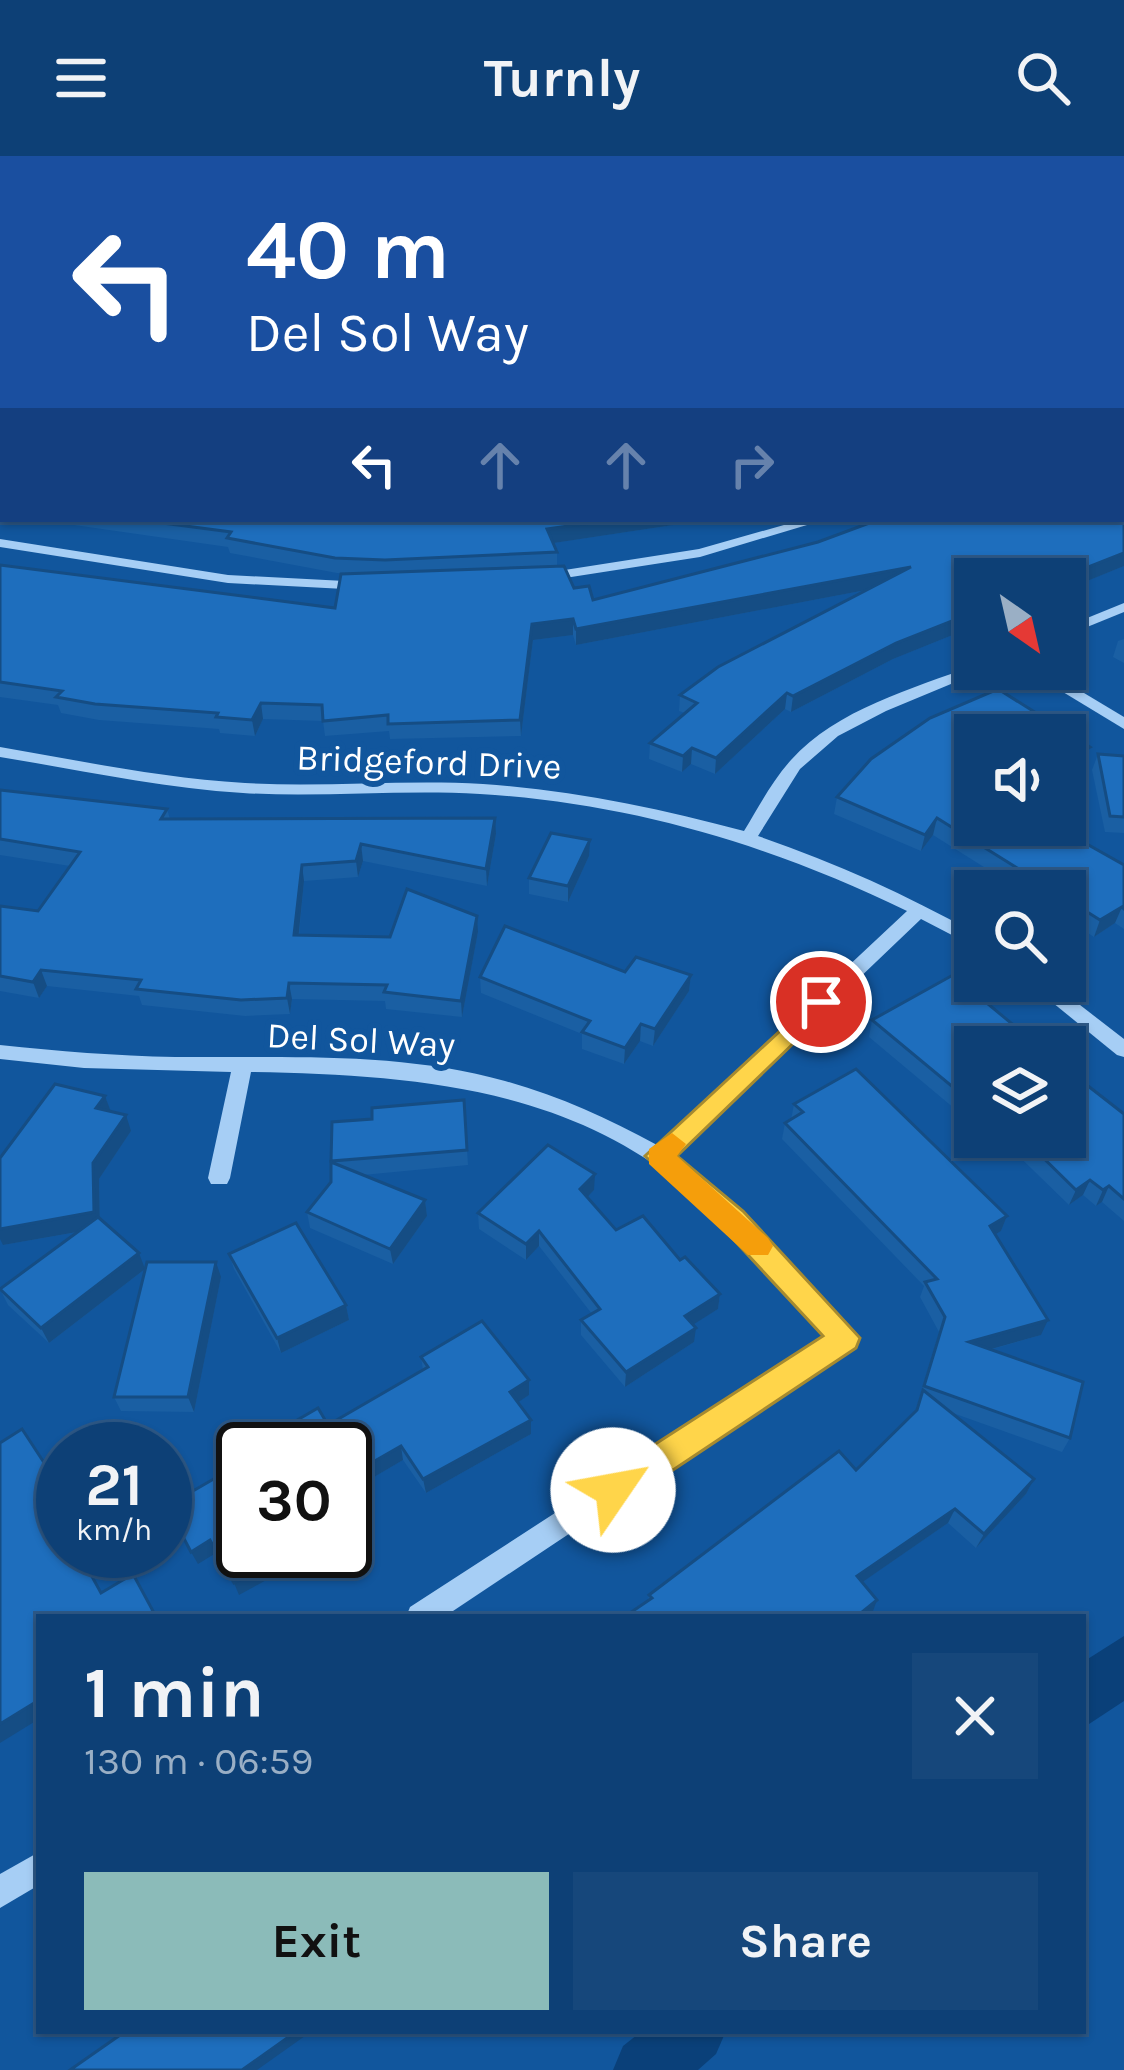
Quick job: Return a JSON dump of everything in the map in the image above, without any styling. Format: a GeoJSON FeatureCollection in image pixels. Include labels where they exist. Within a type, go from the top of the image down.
{"type":"FeatureCollection","features":[{"type":"Feature","properties":{"kind":"street"},"geometry":{"type":"LineString","coordinates":[[512,581],[700,553],[809,522]]}},
{"type":"Feature","properties":{"kind":"street"},"geometry":{"type":"LineString","coordinates":[[0,543],[228,579],[390,586]]}},
{"type":"Feature","properties":{"kind":"street"},"geometry":{"type":"LineString","coordinates":[[1086,623],[1124,607]]}},
{"type":"Feature","properties":{"kind":"street"},"geometry":{"type":"LineString","coordinates":[[748,838],[795,766],[817,745],[844,728],[954,680]]}},
{"type":"Feature","properties":{"kind":"street"},"geometry":{"type":"LineString","coordinates":[[1068,690],[1124,724]]}},
{"type":"Feature","properties":{"kind":"street","name":"Bridgeford Drive"},"geometry":{"type":"LineString","coordinates":[[0,752],[245,788],[425,787],[555,796],[748,838],[954,929]]}},
{"type":"Feature","properties":{"kind":"street"},"geometry":{"type":"LineString","coordinates":[[659,1156],[919,910]]}},
{"type":"Feature","properties":{"kind":"street"},"geometry":{"type":"LineString","coordinates":[[1063,1002],[1124,1050]]}},
{"type":"Feature","properties":{"kind":"street","name":"Del Sol Way"},"geometry":{"type":"LineString","coordinates":[[0,1052],[107,1063],[350,1065],[472,1077],[585,1114],[659,1156],[733,1219],[845,1338],[425,1614]]}},
{"type":"Feature","properties":{"kind":"street"},"geometry":{"type":"LineString","coordinates":[[219,1178],[242,1067]]}},
{"type":"Feature","properties":{"kind":"street"},"geometry":{"type":"LineString","coordinates":[[0,1892],[36,1869]]}},
{"type":"Feature","properties":{"kind":"building"},"geometry":{"type":"Polygon","coordinates":[[[155,522],[598,522],[547,529],[557,552],[385,560],[335,558],[227,538],[231,532],[155,522]]]}},
{"type":"Feature","properties":{"kind":"building"},"geometry":{"type":"Polygon","coordinates":[[[872,522],[1124,522],[1124,553],[1086,568],[1086,558],[954,558],[954,620],[896,643],[793,696],[787,693],[716,758],[692,748],[683,756],[650,743],[697,703],[680,695],[718,667],[911,567],[576,629],[573,619],[532,624],[520,720],[388,724],[388,715],[323,721],[322,705],[261,703],[252,720],[95,704],[56,697],[62,691],[0,682],[0,565],[335,608],[341,574],[564,566],[574,588],[589,586],[593,600],[818,542],[872,522]]]}},
{"type":"Feature","properties":{"kind":"building"},"geometry":{"type":"Polygon","coordinates":[[[996,690],[1038,714],[954,714],[954,829],[937,818],[925,835],[837,797],[871,759],[930,718],[996,690]]]}},
{"type":"Feature","properties":{"kind":"building"},"geometry":{"type":"Polygon","coordinates":[[[1098,754],[1124,756],[1124,817],[1110,816],[1098,754]]]}},
{"type":"Feature","properties":{"kind":"building"},"geometry":{"type":"Polygon","coordinates":[[[0,790],[167,809],[161,819],[495,818],[486,869],[361,844],[356,861],[302,865],[294,935],[390,937],[407,889],[477,916],[461,1001],[384,992],[387,985],[289,983],[287,998],[241,1000],[136,989],[141,980],[41,970],[33,982],[0,976],[0,906],[38,911],[80,852],[0,839],[0,790]]]}},
{"type":"Feature","properties":{"kind":"building"},"geometry":{"type":"Polygon","coordinates":[[[551,833],[590,840],[568,886],[529,878],[551,833]]]}},
{"type":"Feature","properties":{"kind":"building"},"geometry":{"type":"Polygon","coordinates":[[[1086,844],[1124,865],[1124,909],[1100,920],[1086,911],[1086,870],[1020,870],[982,846],[1086,844]]]}},
{"type":"Feature","properties":{"kind":"building"},"geometry":{"type":"Polygon","coordinates":[[[505,926],[625,972],[636,957],[691,975],[655,1029],[641,1024],[625,1048],[582,1032],[590,1021],[480,977],[505,926]]]}},
{"type":"Feature","properties":{"kind":"building"},"geometry":{"type":"Polygon","coordinates":[[[953,975],[954,1002],[986,1002],[1015,1026],[954,1026],[954,1088],[872,1020],[953,975]]]}},
{"type":"Feature","properties":{"kind":"building"},"geometry":{"type":"Polygon","coordinates":[[[856,1069],[1007,1216],[990,1226],[1048,1320],[969,1342],[1083,1382],[1070,1438],[924,1386],[945,1317],[925,1282],[937,1279],[785,1123],[803,1112],[794,1104],[856,1069]]]}},
{"type":"Feature","properties":{"kind":"building"},"geometry":{"type":"Polygon","coordinates":[[[55,1084],[105,1096],[96,1108],[126,1115],[93,1163],[94,1212],[0,1229],[0,1158],[55,1084]]]}},
{"type":"Feature","properties":{"kind":"building"},"geometry":{"type":"Polygon","coordinates":[[[1086,1084],[1124,1114],[1124,1199],[1109,1186],[1103,1190],[1090,1180],[1076,1190],[1043,1158],[1086,1158],[1086,1084]]]}},
{"type":"Feature","properties":{"kind":"building"},"geometry":{"type":"Polygon","coordinates":[[[464,1100],[467,1150],[331,1161],[332,1122],[372,1119],[372,1108],[464,1100]]]}},
{"type":"Feature","properties":{"kind":"building"},"geometry":{"type":"Polygon","coordinates":[[[548,1145],[595,1174],[580,1189],[616,1230],[643,1216],[680,1260],[685,1257],[720,1294],[685,1316],[696,1328],[626,1372],[581,1320],[600,1309],[539,1231],[526,1244],[478,1213],[548,1145]]]}},
{"type":"Feature","properties":{"kind":"building"},"geometry":{"type":"Polygon","coordinates":[[[331,1162],[425,1200],[390,1249],[307,1212],[331,1182],[331,1162]]]}},
{"type":"Feature","properties":{"kind":"building"},"geometry":{"type":"Polygon","coordinates":[[[98,1217],[139,1253],[41,1328],[0,1289],[98,1217]]]}},
{"type":"Feature","properties":{"kind":"building"},"geometry":{"type":"Polygon","coordinates":[[[296,1223],[346,1305],[277,1338],[229,1254],[296,1223]]]}},
{"type":"Feature","properties":{"kind":"building"},"geometry":{"type":"Polygon","coordinates":[[[147,1262],[216,1262],[188,1397],[114,1397],[147,1262]]]}},
{"type":"Feature","properties":{"kind":"building"},"geometry":{"type":"Polygon","coordinates":[[[482,1321],[529,1380],[510,1392],[531,1420],[423,1479],[401,1446],[372,1463],[372,1422],[333,1422],[428,1367],[421,1357],[482,1321]]]}},
{"type":"Feature","properties":{"kind":"building"},"geometry":{"type":"Polygon","coordinates":[[[923,1390],[1034,1479],[984,1534],[955,1509],[857,1576],[877,1600],[860,1614],[628,1614],[839,1451],[856,1470],[917,1410],[923,1390]]]}},
{"type":"Feature","properties":{"kind":"building"},"geometry":{"type":"Polygon","coordinates":[[[318,1408],[326,1422],[294,1422],[318,1408]]]}},
{"type":"Feature","properties":{"kind":"building"},"geometry":{"type":"Polygon","coordinates":[[[22,1429],[36,1450],[36,1578],[93,1578],[101,1593],[135,1578],[153,1611],[36,1614],[36,1702],[0,1724],[0,1443],[22,1429]]]}},
{"type":"Feature","properties":{"kind":"building"},"geometry":{"type":"Polygon","coordinates":[[[216,1478],[216,1551],[210,1540],[192,1551],[192,1492],[216,1478]]]}},
{"type":"Feature","properties":{"kind":"building"},"geometry":{"type":"Polygon","coordinates":[[[293,2034],[242,2070],[70,2070],[120,2035],[293,2034]]]}},
{"type":"Feature","properties":{"kind":"waterway"},"geometry":{"type":"LineString","coordinates":[[1086,1696],[1124,1664]]}},
{"type":"Feature","properties":{"kind":"waterway"},"geometry":{"type":"LineString","coordinates":[[647,2070],[689,2034]]}},
{"type":"Feature","properties":{"kind":"slow traffic"},"geometry":{"type":"LineString","coordinates":[[672,1144],[659,1156],[758,1246]]}},
{"type":"Feature","properties":{"kind":"route"},"geometry":{"type":"LineString","coordinates":[[613,1490],[845,1338],[733,1219],[659,1156],[821,1002]]}}]}
